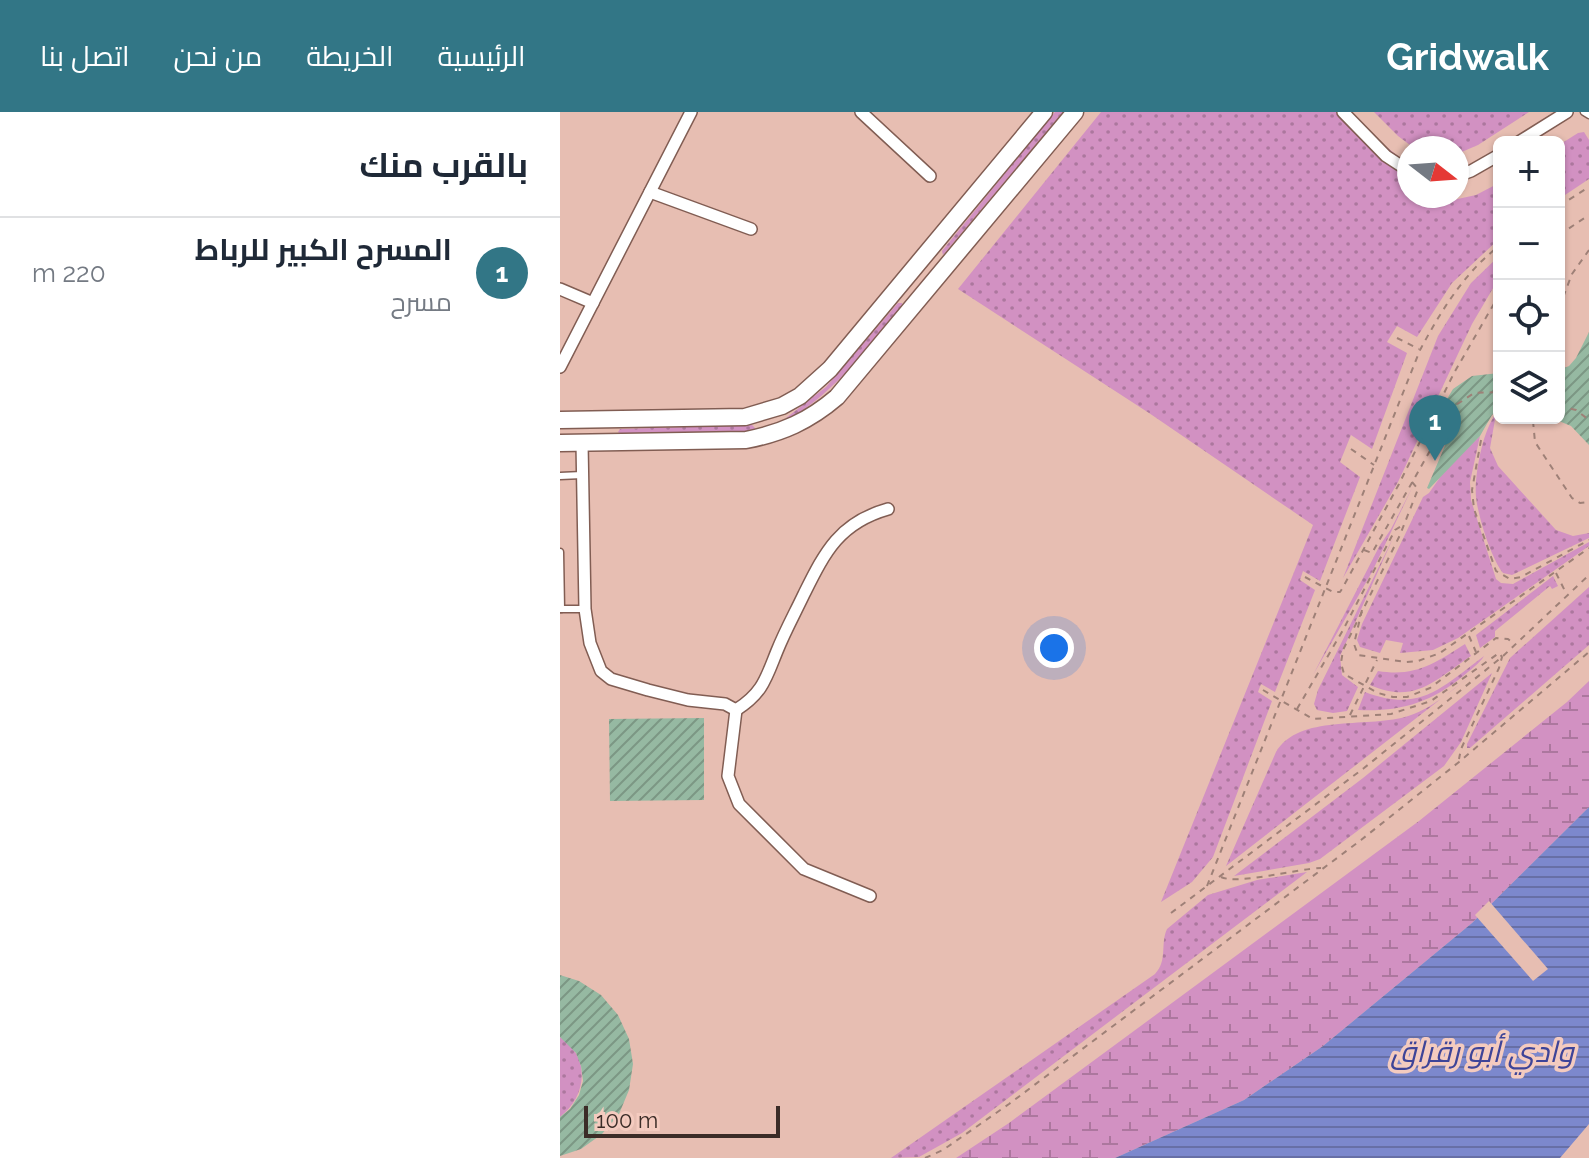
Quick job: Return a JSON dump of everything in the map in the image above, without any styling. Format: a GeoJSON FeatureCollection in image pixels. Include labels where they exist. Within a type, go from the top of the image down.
{"type":"FeatureCollection","features":[{"type":"Feature","properties":{"kind":"street"},"geometry":{"type":"LineString","coordinates":[[560,367],[691,112]]}},
{"type":"Feature","properties":{"kind":"street"},"geometry":{"type":"LineString","coordinates":[[861,112],[930,176]]}},
{"type":"Feature","properties":{"kind":"street"},"geometry":{"type":"LineString","coordinates":[[560,420],[727,418],[763,413],[791,401],[816,384],[1044,112]]}},
{"type":"Feature","properties":{"kind":"street"},"geometry":{"type":"LineString","coordinates":[[560,443],[727,441],[771,435],[803,422],[837,397],[1075,112]]}},
{"type":"Feature","properties":{"kind":"street"},"geometry":{"type":"LineString","coordinates":[[1343,112],[1397,163]]}},
{"type":"Feature","properties":{"kind":"street"},"geometry":{"type":"LineString","coordinates":[[1529,136],[1567,112]]}},
{"type":"Feature","properties":{"kind":"street"},"geometry":{"type":"LineString","coordinates":[[1469,172],[1493,158]]}},
{"type":"Feature","properties":{"kind":"street"},"geometry":{"type":"LineString","coordinates":[[650,192],[751,229]]}},
{"type":"Feature","properties":{"kind":"street"},"geometry":{"type":"LineString","coordinates":[[912,271],[930,287]]}},
{"type":"Feature","properties":{"kind":"street"},"geometry":{"type":"LineString","coordinates":[[560,289],[593,303]]}},
{"type":"Feature","properties":{"kind":"street"},"geometry":{"type":"LineString","coordinates":[[763,413],[771,435]]}},
{"type":"Feature","properties":{"kind":"street"},"geometry":{"type":"LineString","coordinates":[[582,443],[585,609],[595,660],[601,671],[611,679],[688,700],[725,704],[736,710]]}},
{"type":"Feature","properties":{"kind":"street"},"geometry":{"type":"LineString","coordinates":[[736,710],[754,699],[768,676],[787,627],[830,546],[862,519],[888,509]]}},
{"type":"Feature","properties":{"kind":"street"},"geometry":{"type":"LineString","coordinates":[[736,710],[728,776],[739,804],[804,869],[870,896]]}},
{"type":"Feature","properties":{"kind":"lane"},"geometry":{"type":"LineString","coordinates":[[1584,112],[1589,115]]}},
{"type":"Feature","properties":{"kind":"lane"},"geometry":{"type":"LineString","coordinates":[[560,476],[582,475]]}},
{"type":"Feature","properties":{"kind":"lane"},"geometry":{"type":"LineString","coordinates":[[560,552],[560,609],[585,609]]}},
{"type":"Feature","properties":{"kind":"path"},"geometry":{"type":"LineString","coordinates":[[1565,202],[1589,187]]}},
{"type":"Feature","properties":{"kind":"path"},"geometry":{"type":"LineString","coordinates":[[1565,231],[1589,215]]}},
{"type":"Feature","properties":{"kind":"path"},"geometry":{"type":"LineString","coordinates":[[1565,292],[1572,274],[1589,250]]}},
{"type":"Feature","properties":{"kind":"path"},"geometry":{"type":"LineString","coordinates":[[1207,886],[1420,350],[1457,289],[1493,252]]}},
{"type":"Feature","properties":{"kind":"path"},"geometry":{"type":"LineString","coordinates":[[1305,577],[1340,592],[1404,475],[1454,373],[1493,305]]}},
{"type":"Feature","properties":{"kind":"path"},"geometry":{"type":"LineString","coordinates":[[1397,338],[1420,350]]}},
{"type":"Feature","properties":{"kind":"path"},"geometry":{"type":"LineString","coordinates":[[1363,550],[1373,552],[1456,405],[1474,393],[1493,392]]}},
{"type":"Feature","properties":{"kind":"path"},"geometry":{"type":"LineString","coordinates":[[1565,407],[1576,410],[1589,420]]}},
{"type":"Feature","properties":{"kind":"path"},"geometry":{"type":"LineString","coordinates":[[1533,424],[1535,442],[1572,498],[1580,503],[1589,502]]}},
{"type":"Feature","properties":{"kind":"path"},"geometry":{"type":"LineString","coordinates":[[1481,440],[1472,499],[1492,563],[1500,575],[1510,579],[1521,577],[1589,540]]}},
{"type":"Feature","properties":{"kind":"path"},"geometry":{"type":"LineString","coordinates":[[1351,449],[1375,465]]}},
{"type":"Feature","properties":{"kind":"path"},"geometry":{"type":"LineString","coordinates":[[1412,482],[1418,489],[1404,525],[1343,650],[1341,663],[1347,676],[1393,697],[1413,695],[1434,685],[1496,638],[1508,639],[1515,645]]}},
{"type":"Feature","properties":{"kind":"path"},"geometry":{"type":"LineString","coordinates":[[1297,710],[1395,530],[1404,525]]}},
{"type":"Feature","properties":{"kind":"path"},"geometry":{"type":"LineString","coordinates":[[1361,609],[1363,615],[1354,648],[1361,657],[1418,661],[1440,653],[1468,635],[1589,548]]}},
{"type":"Feature","properties":{"kind":"path"},"geometry":{"type":"LineString","coordinates":[[1556,572],[1567,595]]}},
{"type":"Feature","properties":{"kind":"path"},"geometry":{"type":"LineString","coordinates":[[1171,913],[1364,768],[1502,657],[1589,575]]}},
{"type":"Feature","properties":{"kind":"path"},"geometry":{"type":"LineString","coordinates":[[1468,635],[1477,653]]}},
{"type":"Feature","properties":{"kind":"path"},"geometry":{"type":"LineString","coordinates":[[1263,690],[1313,719],[1391,714],[1418,707],[1443,693],[1496,652],[1502,657]]}},
{"type":"Feature","properties":{"kind":"path"},"geometry":{"type":"LineString","coordinates":[[925,1158],[943,1150],[1044,1078],[1398,811],[1589,652]]}},
{"type":"Feature","properties":{"kind":"path"},"geometry":{"type":"LineString","coordinates":[[1459,762],[1462,746],[1502,657]]}},
{"type":"Feature","properties":{"kind":"path"},"geometry":{"type":"LineString","coordinates":[[1349,717],[1377,659]]}},
{"type":"Feature","properties":{"kind":"path"},"geometry":{"type":"LineString","coordinates":[[1398,811],[1402,816]]}},
{"type":"Feature","properties":{"kind":"path"},"geometry":{"type":"LineString","coordinates":[[1220,877],[1237,881],[1283,871],[1322,868]]}},
{"type":"Feature","properties":{"kind":"green space"},"geometry":{"type":"Polygon","coordinates":[[[1055,112],[1063,112],[943,255],[942,251],[1055,112]]]}},
{"type":"Feature","properties":{"kind":"green space"},"geometry":{"type":"Polygon","coordinates":[[[1101,112],[1343,112],[1397,155],[1397,208],[1469,208],[1469,197],[1493,186],[1493,245],[1452,283],[1417,337],[1397,326],[1387,342],[1407,353],[1372,449],[1351,435],[1340,462],[1360,477],[1320,581],[1303,571],[1300,580],[1315,590],[1275,692],[1261,684],[1258,692],[1272,701],[1213,857],[1192,882],[1161,902],[1313,525],[1149,413],[958,289],[1101,112]]]}},
{"type":"Feature","properties":{"kind":"green space"},"geometry":{"type":"Polygon","coordinates":[[[1374,112],[1529,112],[1469,149],[1469,136],[1398,136],[1374,112]]]}},
{"type":"Feature","properties":{"kind":"green space"},"geometry":{"type":"Polygon","coordinates":[[[1584,132],[1589,140],[1589,179],[1565,195],[1565,141],[1584,132]]]}},
{"type":"Feature","properties":{"kind":"green space"},"geometry":{"type":"Polygon","coordinates":[[[1493,262],[1493,288],[1472,324],[1398,482],[1343,578],[1438,336],[1471,283],[1493,262]]]}},
{"type":"Feature","properties":{"kind":"green space"},"geometry":{"type":"Polygon","coordinates":[[[898,303],[902,303],[902,307],[836,382],[806,408],[786,418],[826,387],[898,303]]]}},
{"type":"Feature","properties":{"kind":"green space"},"geometry":{"type":"Polygon","coordinates":[[[1493,418],[1490,448],[1498,466],[1556,530],[1573,536],[1589,533],[1589,538],[1512,575],[1503,573],[1494,557],[1476,497],[1480,453],[1493,418]]]}},
{"type":"Feature","properties":{"kind":"green space"},"geometry":{"type":"Polygon","coordinates":[[[752,425],[755,428],[753,431],[618,432],[620,429],[752,425]]]}},
{"type":"Feature","properties":{"kind":"green space"},"geometry":{"type":"Polygon","coordinates":[[[1480,436],[1470,482],[1471,500],[1496,579],[1501,583],[1513,584],[1589,542],[1589,546],[1458,638],[1433,650],[1400,653],[1403,643],[1386,640],[1380,653],[1360,647],[1357,640],[1362,624],[1423,497],[1448,466],[1480,436]]]}},
{"type":"Feature","properties":{"kind":"green space"},"geometry":{"type":"Polygon","coordinates":[[[1412,488],[1372,572],[1313,675],[1380,545],[1412,488]]]}},
{"type":"Feature","properties":{"kind":"green space"},"geometry":{"type":"Polygon","coordinates":[[[1394,536],[1340,656],[1342,675],[1358,687],[1347,711],[1333,713],[1317,710],[1314,704],[1318,690],[1394,536]]]}},
{"type":"Feature","properties":{"kind":"green space"},"geometry":{"type":"Polygon","coordinates":[[[1553,576],[1558,586],[1552,589],[1550,586],[1495,631],[1495,637],[1480,648],[1476,635],[1553,576]]]}},
{"type":"Feature","properties":{"kind":"green space"},"geometry":{"type":"Polygon","coordinates":[[[1589,587],[1589,645],[1467,748],[1510,658],[1589,587]]]}},
{"type":"Feature","properties":{"kind":"green space"},"geometry":{"type":"Polygon","coordinates":[[[1465,644],[1471,656],[1424,687],[1400,692],[1370,685],[1378,671],[1403,672],[1424,667],[1465,644]]]}},
{"type":"Feature","properties":{"kind":"green space"},"geometry":{"type":"Polygon","coordinates":[[[1484,656],[1450,686],[1426,699],[1400,707],[1358,710],[1365,692],[1401,700],[1429,694],[1484,656]]]}},
{"type":"Feature","properties":{"kind":"green space"},"geometry":{"type":"Polygon","coordinates":[[[1492,673],[1461,742],[1444,766],[1320,859],[1234,876],[1363,778],[1492,673]]]}},
{"type":"Feature","properties":{"kind":"green space"},"geometry":{"type":"Polygon","coordinates":[[[1589,681],[1589,807],[1472,923],[1323,1046],[1244,1100],[1115,1158],[956,1158],[1009,1123],[1419,821],[1589,681]]]}},
{"type":"Feature","properties":{"kind":"green space"},"geometry":{"type":"Polygon","coordinates":[[[1443,697],[1226,866],[1276,752],[1287,740],[1316,727],[1405,717],[1424,710],[1443,697]]]}},
{"type":"Feature","properties":{"kind":"green space"},"geometry":{"type":"Polygon","coordinates":[[[1307,872],[962,1133],[919,1157],[891,1158],[1155,974],[1163,958],[1167,929],[1208,895],[1257,880],[1307,872]]]}},
{"type":"Feature","properties":{"kind":"green space"},"geometry":{"type":"Polygon","coordinates":[[[560,1037],[577,1055],[582,1077],[576,1098],[560,1117],[560,1037]]]}},
{"type":"Feature","properties":{"kind":"water","name":"وادي أبو رقراق"},"geometry":{"type":"Polygon","coordinates":[[[1589,807],[1589,1124],[1560,1158],[1115,1158],[1244,1100],[1323,1046],[1472,923],[1589,807]]]}},
{"type":"Feature","properties":{"kind":"pier"},"geometry":{"type":"Polygon","coordinates":[[[1489,901],[1548,969],[1533,981],[1475,915],[1489,901]]]}},
{"type":"Feature","properties":{"kind":"building"},"geometry":{"type":"Polygon","coordinates":[[[1589,332],[1589,445],[1565,424],[1565,368],[1576,358],[1589,332]]]}},
{"type":"Feature","properties":{"kind":"building"},"geometry":{"type":"Polygon","coordinates":[[[1493,374],[1493,414],[1480,436],[1429,489],[1447,441],[1430,432],[1453,389],[1472,376],[1493,374]]]}},
{"type":"Feature","properties":{"kind":"building"},"geometry":{"type":"Polygon","coordinates":[[[704,718],[704,800],[610,801],[609,719],[704,718]]]}},
{"type":"Feature","properties":{"kind":"building"},"geometry":{"type":"Polygon","coordinates":[[[560,975],[579,981],[601,995],[618,1015],[629,1039],[633,1064],[629,1090],[619,1114],[602,1134],[581,1149],[560,1156],[560,1117],[579,1095],[583,1081],[576,1053],[560,1037],[560,975]]]}},
{"type":"Feature","properties":{"kind":"place","name":"المسرح الكبير للرباط"},"geometry":{"type":"Point","coordinates":[1435,461]}}]}
